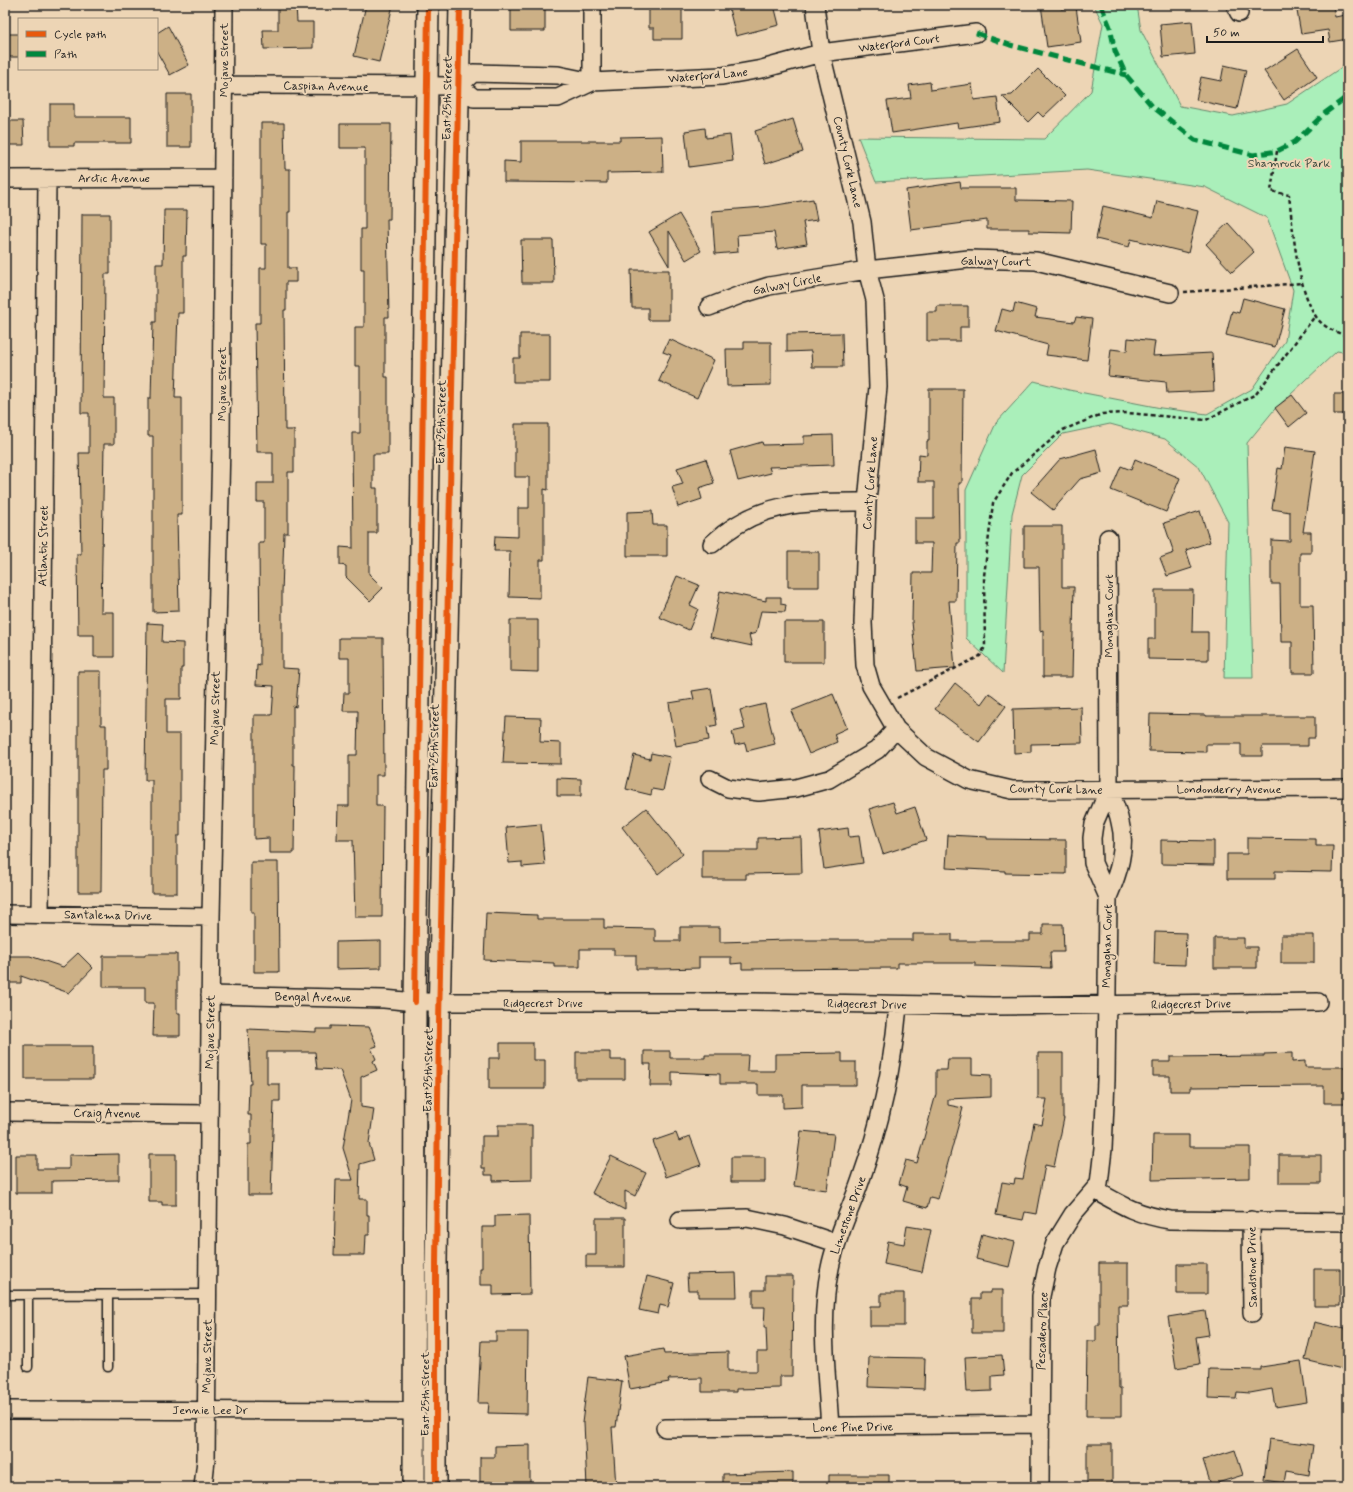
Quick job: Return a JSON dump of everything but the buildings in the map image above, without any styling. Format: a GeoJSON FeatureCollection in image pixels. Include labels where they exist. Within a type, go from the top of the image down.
{"type":"FeatureCollection","features":[{"type":"Feature","properties":{"kind":"street","name":"Mojave Street"},"geometry":{"type":"LineString","coordinates":[[203,1487],[206,1460],[210,917],[221,442],[224,5]]}},
{"type":"Feature","properties":{"kind":"street","name":"East 25th Street"},"geometry":{"type":"LineString","coordinates":[[414,1487],[415,1002],[428,5]]}},
{"type":"Feature","properties":{"kind":"street","name":"East 25th Street"},"geometry":{"type":"LineString","coordinates":[[436,1487],[436,1263],[440,1002],[460,5]]}},
{"type":"Feature","properties":{"kind":"street"},"geometry":{"type":"LineString","coordinates":[[592,5],[592,82]]}},
{"type":"Feature","properties":{"kind":"street","name":"County Cork Lane"},"geometry":{"type":"LineString","coordinates":[[815,5],[821,53],[862,222],[867,270],[875,300],[878,387],[867,502],[863,623],[865,666],[871,686],[896,729],[926,756],[969,780],[1012,790],[1109,789]]}},
{"type":"Feature","properties":{"kind":"street","name":"Waterford Court"},"geometry":{"type":"LineString","coordinates":[[821,53],[976,33]]}},
{"type":"Feature","properties":{"kind":"street","name":"Waterford Lane"},"geometry":{"type":"LineString","coordinates":[[592,82],[558,98],[474,98],[459,86],[473,73],[558,75],[592,82],[722,76],[762,69],[821,53]]}},
{"type":"Feature","properties":{"kind":"street","name":"Caspian Avenue"},"geometry":{"type":"LineString","coordinates":[[224,85],[427,87]]}},
{"type":"Feature","properties":{"kind":"street"},"geometry":{"type":"LineString","coordinates":[[427,87],[459,86]]}},
{"type":"Feature","properties":{"kind":"street","name":"Arctic Avenue"},"geometry":{"type":"LineString","coordinates":[[5,179],[223,178]]}},
{"type":"Feature","properties":{"kind":"street","name":"Atlantic Street"},"geometry":{"type":"LineString","coordinates":[[40,913],[47,179]]}},
{"type":"Feature","properties":{"kind":"street","name":"Galway Court"},"geometry":{"type":"LineString","coordinates":[[867,270],[969,259],[1017,259],[1036,261],[1170,293]]}},
{"type":"Feature","properties":{"kind":"street","name":"Galway Circle"},"geometry":{"type":"LineString","coordinates":[[709,307],[769,286],[867,270]]}},
{"type":"Feature","properties":{"kind":"street"},"geometry":{"type":"LineString","coordinates":[[712,544],[726,531],[762,511],[813,502],[867,502]]}},
{"type":"Feature","properties":{"kind":"street","name":"Monaghan Court"},"geometry":{"type":"LineString","coordinates":[[1095,1190],[1099,1184],[1103,1149],[1106,1080],[1108,897],[1093,863],[1092,838],[1094,824],[1109,789],[1108,538]]}},
{"type":"Feature","properties":{"kind":"street"},"geometry":{"type":"LineString","coordinates":[[710,779],[728,788],[759,792],[802,786],[829,779],[877,750],[896,729]]}},
{"type":"Feature","properties":{"kind":"street","name":"Londonderry Avenue"},"geometry":{"type":"LineString","coordinates":[[1109,789],[1348,788]]}},
{"type":"Feature","properties":{"kind":"street"},"geometry":{"type":"LineString","coordinates":[[1108,897],[1118,873],[1122,852],[1121,823],[1109,789]]}},
{"type":"Feature","properties":{"kind":"street","name":"Santalema Drive"},"geometry":{"type":"LineString","coordinates":[[5,914],[40,913],[210,917]]}},
{"type":"Feature","properties":{"kind":"street","name":"Bengal Avenue"},"geometry":{"type":"LineString","coordinates":[[210,995],[384,999],[415,1002]]}},
{"type":"Feature","properties":{"kind":"street","name":"Ridgecrest Drive"},"geometry":{"type":"LineString","coordinates":[[415,1002],[754,1002],[992,1006],[1318,1002]]}},
{"type":"Feature","properties":{"kind":"street","name":"Limestone Drive"},"geometry":{"type":"LineString","coordinates":[[830,1428],[825,1318],[829,1270],[836,1243],[861,1179],[887,1092],[895,1039],[898,1005]]}},
{"type":"Feature","properties":{"kind":"street","name":"Craig Avenue"},"geometry":{"type":"LineString","coordinates":[[5,1112],[209,1114]]}},
{"type":"Feature","properties":{"kind":"street","name":"Sandstone Drive"},"geometry":{"type":"LineString","coordinates":[[1095,1190],[1146,1217],[1170,1220],[1348,1222]]}},
{"type":"Feature","properties":{"kind":"street","name":"Pescadero Place"},"geometry":{"type":"LineString","coordinates":[[1040,1487],[1041,1296],[1047,1268],[1055,1243],[1073,1214],[1095,1190]]}},
{"type":"Feature","properties":{"kind":"street"},"geometry":{"type":"LineString","coordinates":[[680,1220],[747,1218],[785,1226],[836,1243]]}},
{"type":"Feature","properties":{"kind":"street","name":"Sandstone Drive"},"geometry":{"type":"LineString","coordinates":[[1251,1220],[1252,1313]]}},
{"type":"Feature","properties":{"kind":"street","name":"Jennie Lee Dr"},"geometry":{"type":"LineString","coordinates":[[5,1410],[414,1410]]}},
{"type":"Feature","properties":{"kind":"street","name":"Lone Pine Drive"},"geometry":{"type":"LineString","coordinates":[[665,1428],[830,1428],[1040,1424]]}},
{"type":"Feature","properties":{"kind":"lane"},"geometry":{"type":"LineString","coordinates":[[5,1295],[207,1294]]}},
{"type":"Feature","properties":{"kind":"lane"},"geometry":{"type":"LineString","coordinates":[[28,1295],[28,1367]]}},
{"type":"Feature","properties":{"kind":"lane"},"geometry":{"type":"LineString","coordinates":[[108,1295],[108,1367]]}},
{"type":"Feature","properties":{"kind":"path"},"geometry":{"type":"LineString","coordinates":[[1277,151],[1271,191],[1288,195],[1295,246],[1303,283],[1315,316],[1331,331],[1348,336]]}},
{"type":"Feature","properties":{"kind":"path"},"geometry":{"type":"LineString","coordinates":[[1170,293],[1303,283]]}},
{"type":"Feature","properties":{"kind":"path"},"geometry":{"type":"LineString","coordinates":[[882,705],[980,656],[985,647],[984,576],[993,503],[1012,473],[1063,430],[1102,414],[1136,414],[1206,420],[1256,394],[1315,316]]}},
{"type":"Feature","properties":{"kind":"green space","name":"Shamrock Park"},"geometry":{"type":"Polygon","coordinates":[[[1094,5],[1137,5],[1141,30],[1180,106],[1233,116],[1287,104],[1342,67],[1348,54],[1348,353],[1337,351],[1274,410],[1247,443],[1253,678],[1224,678],[1228,522],[1199,467],[1165,439],[1110,424],[1063,434],[1022,475],[1012,514],[1003,673],[966,638],[966,490],[996,423],[1034,381],[1069,390],[1161,408],[1207,414],[1252,389],[1285,341],[1293,290],[1267,218],[1205,187],[1087,170],[876,182],[858,137],[1044,139],[1091,91],[1103,24],[1094,5]]]}},
{"type":"Feature","properties":{"kind":"marked path"},"geometry":{"type":"LineString","coordinates":[[1101,5],[1110,27],[1115,51],[1126,75],[1152,106],[1195,140],[1253,155],[1277,151],[1295,142],[1325,113],[1348,96]]}},
{"type":"Feature","properties":{"kind":"marked path"},"geometry":{"type":"LineString","coordinates":[[976,33],[1010,45],[1126,75]]}},
{"type":"Feature","properties":{"kind":"cycle path"},"geometry":{"type":"LineString","coordinates":[[415,1002],[428,5]]}},
{"type":"Feature","properties":{"kind":"cycle path"},"geometry":{"type":"LineString","coordinates":[[436,1487],[436,1263],[439,1022],[460,5]]}}]}
